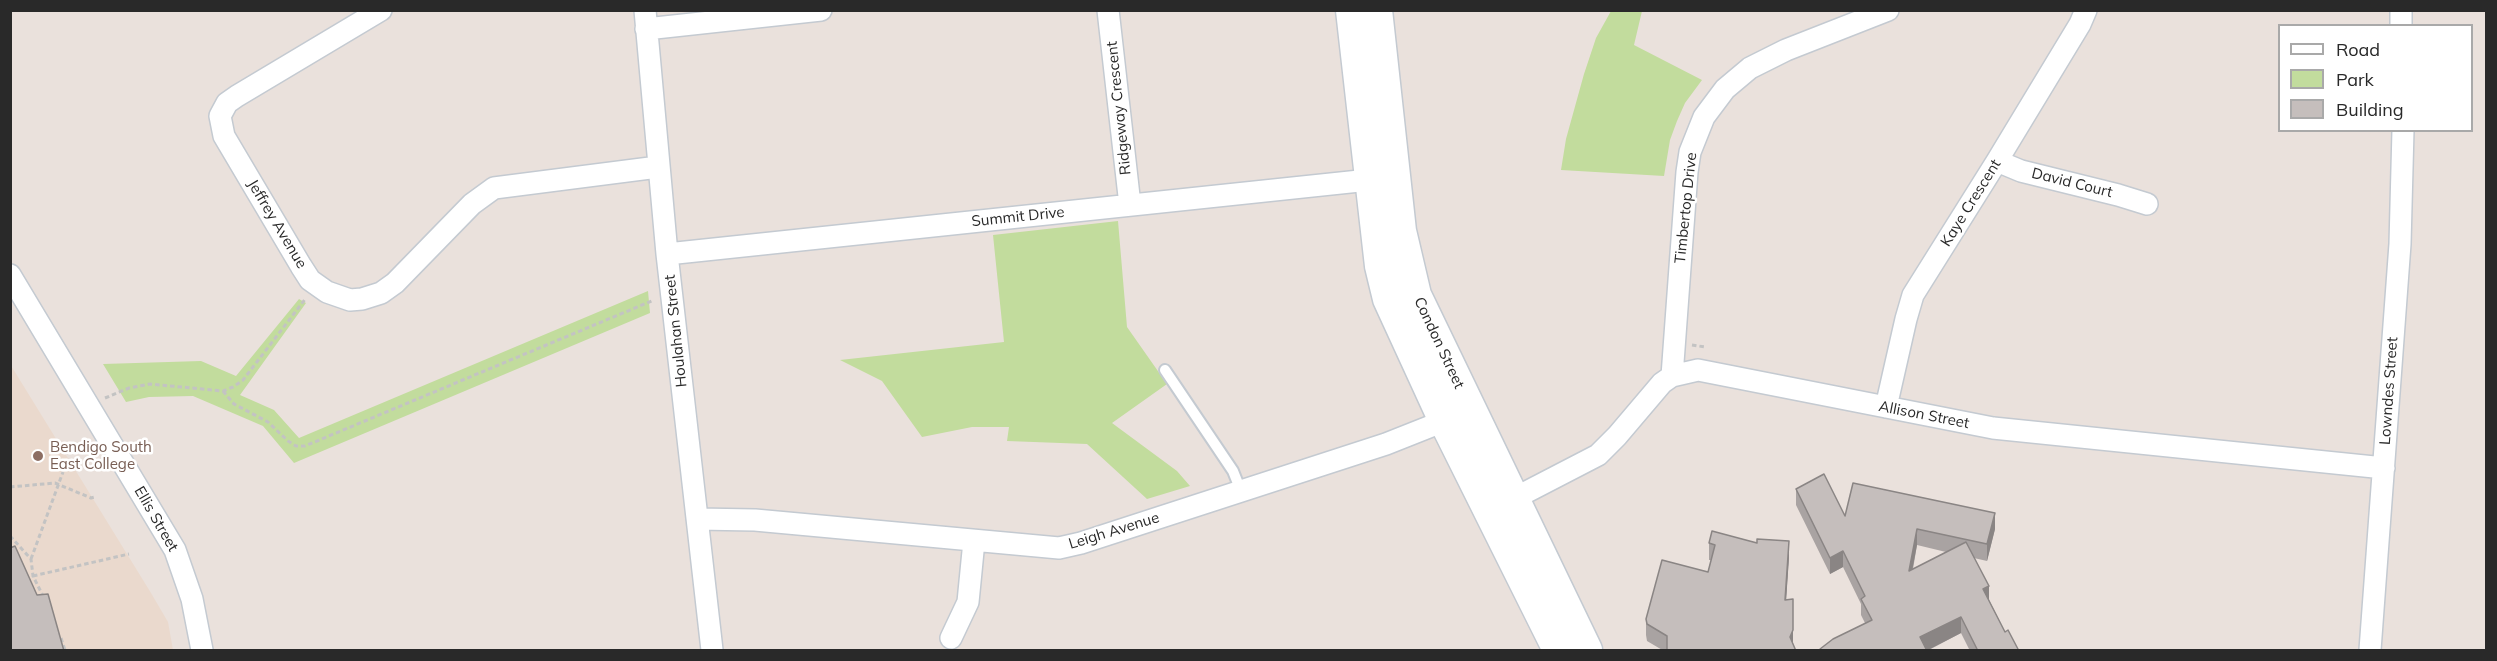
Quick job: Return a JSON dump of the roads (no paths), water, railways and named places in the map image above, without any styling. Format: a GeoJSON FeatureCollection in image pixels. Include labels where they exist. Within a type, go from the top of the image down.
{"type":"FeatureCollection","features":[{"type":"Feature","properties":{"kind":"main road","name":"Condon Street"},"geometry":{"type":"LineString","coordinates":[[1351,10],[1380,266],[1388,299],[1444,421],[1501,505],[1587,651]]}},
{"type":"Feature","properties":{"kind":"main road","name":"Condon Street"},"geometry":{"type":"LineString","coordinates":[[1377,10],[1401,231],[1416,295],[1558,651]]}},
{"type":"Feature","properties":{"kind":"street","name":"Jeffrey Avenue"},"geometry":{"type":"LineString","coordinates":[[381,10],[237,96],[227,103],[220,116],[224,136],[301,266],[310,279],[327,292],[350,300],[381,293],[395,283],[472,204],[494,188],[658,167]]}},
{"type":"Feature","properties":{"kind":"street"},"geometry":{"type":"LineString","coordinates":[[645,20],[821,10]]}},
{"type":"Feature","properties":{"kind":"street","name":"Ridgeway Crescent"},"geometry":{"type":"LineString","coordinates":[[1108,10],[1130,205]]}},
{"type":"Feature","properties":{"kind":"street","name":"Timbertop Drive"},"geometry":{"type":"LineString","coordinates":[[1672,376],[1687,172],[1690,152],[1704,117],[1725,89],[1750,68],[1786,50],[1888,10]]}},
{"type":"Feature","properties":{"kind":"street","name":"Kaye Crescent"},"geometry":{"type":"LineString","coordinates":[[1886,407],[1905,319],[1913,295],[1998,161],[2080,24],[2086,10]]}},
{"type":"Feature","properties":{"kind":"street","name":"Houlahan Street"},"geometry":{"type":"LineString","coordinates":[[645,20],[671,294],[712,651]]}},
{"type":"Feature","properties":{"kind":"street","name":"Lowndes Street"},"geometry":{"type":"LineString","coordinates":[[2370,651],[2403,211],[2403,132]]}},
{"type":"Feature","properties":{"kind":"street","name":"David Court"},"geometry":{"type":"LineString","coordinates":[[1998,161],[2020,171],[2147,204]]}},
{"type":"Feature","properties":{"kind":"street","name":"Summit Drive"},"geometry":{"type":"LineString","coordinates":[[667,254],[1369,180]]}},
{"type":"Feature","properties":{"kind":"street","name":"Ellis Street"},"geometry":{"type":"LineString","coordinates":[[10,275],[175,550],[192,599],[202,651]]}},
{"type":"Feature","properties":{"kind":"street","name":"Allison Street"},"geometry":{"type":"LineString","coordinates":[[1672,376],[1698,370],[1710,371],[1993,428],[2384,468]]}},
{"type":"Feature","properties":{"kind":"street"},"geometry":{"type":"LineString","coordinates":[[1501,505],[1587,461],[1607,448],[1654,391],[1672,376]]}},
{"type":"Feature","properties":{"kind":"street","name":"Leigh Avenue"},"geometry":{"type":"LineString","coordinates":[[697,519],[755,520],[1044,547],[1071,546],[1412,435],[1444,421]]}},
{"type":"Feature","properties":{"kind":"street"},"geometry":{"type":"LineString","coordinates":[[951,638],[968,602],[974,541]]}},
{"type":"Feature","properties":{"kind":"lane"},"geometry":{"type":"LineString","coordinates":[[1164,370],[1233,471],[1241,490]]}},
{"type":"Feature","properties":{"kind":"place","name":"Bendigo South East College"},"geometry":{"type":"Point","coordinates":[38,456]}}]}
